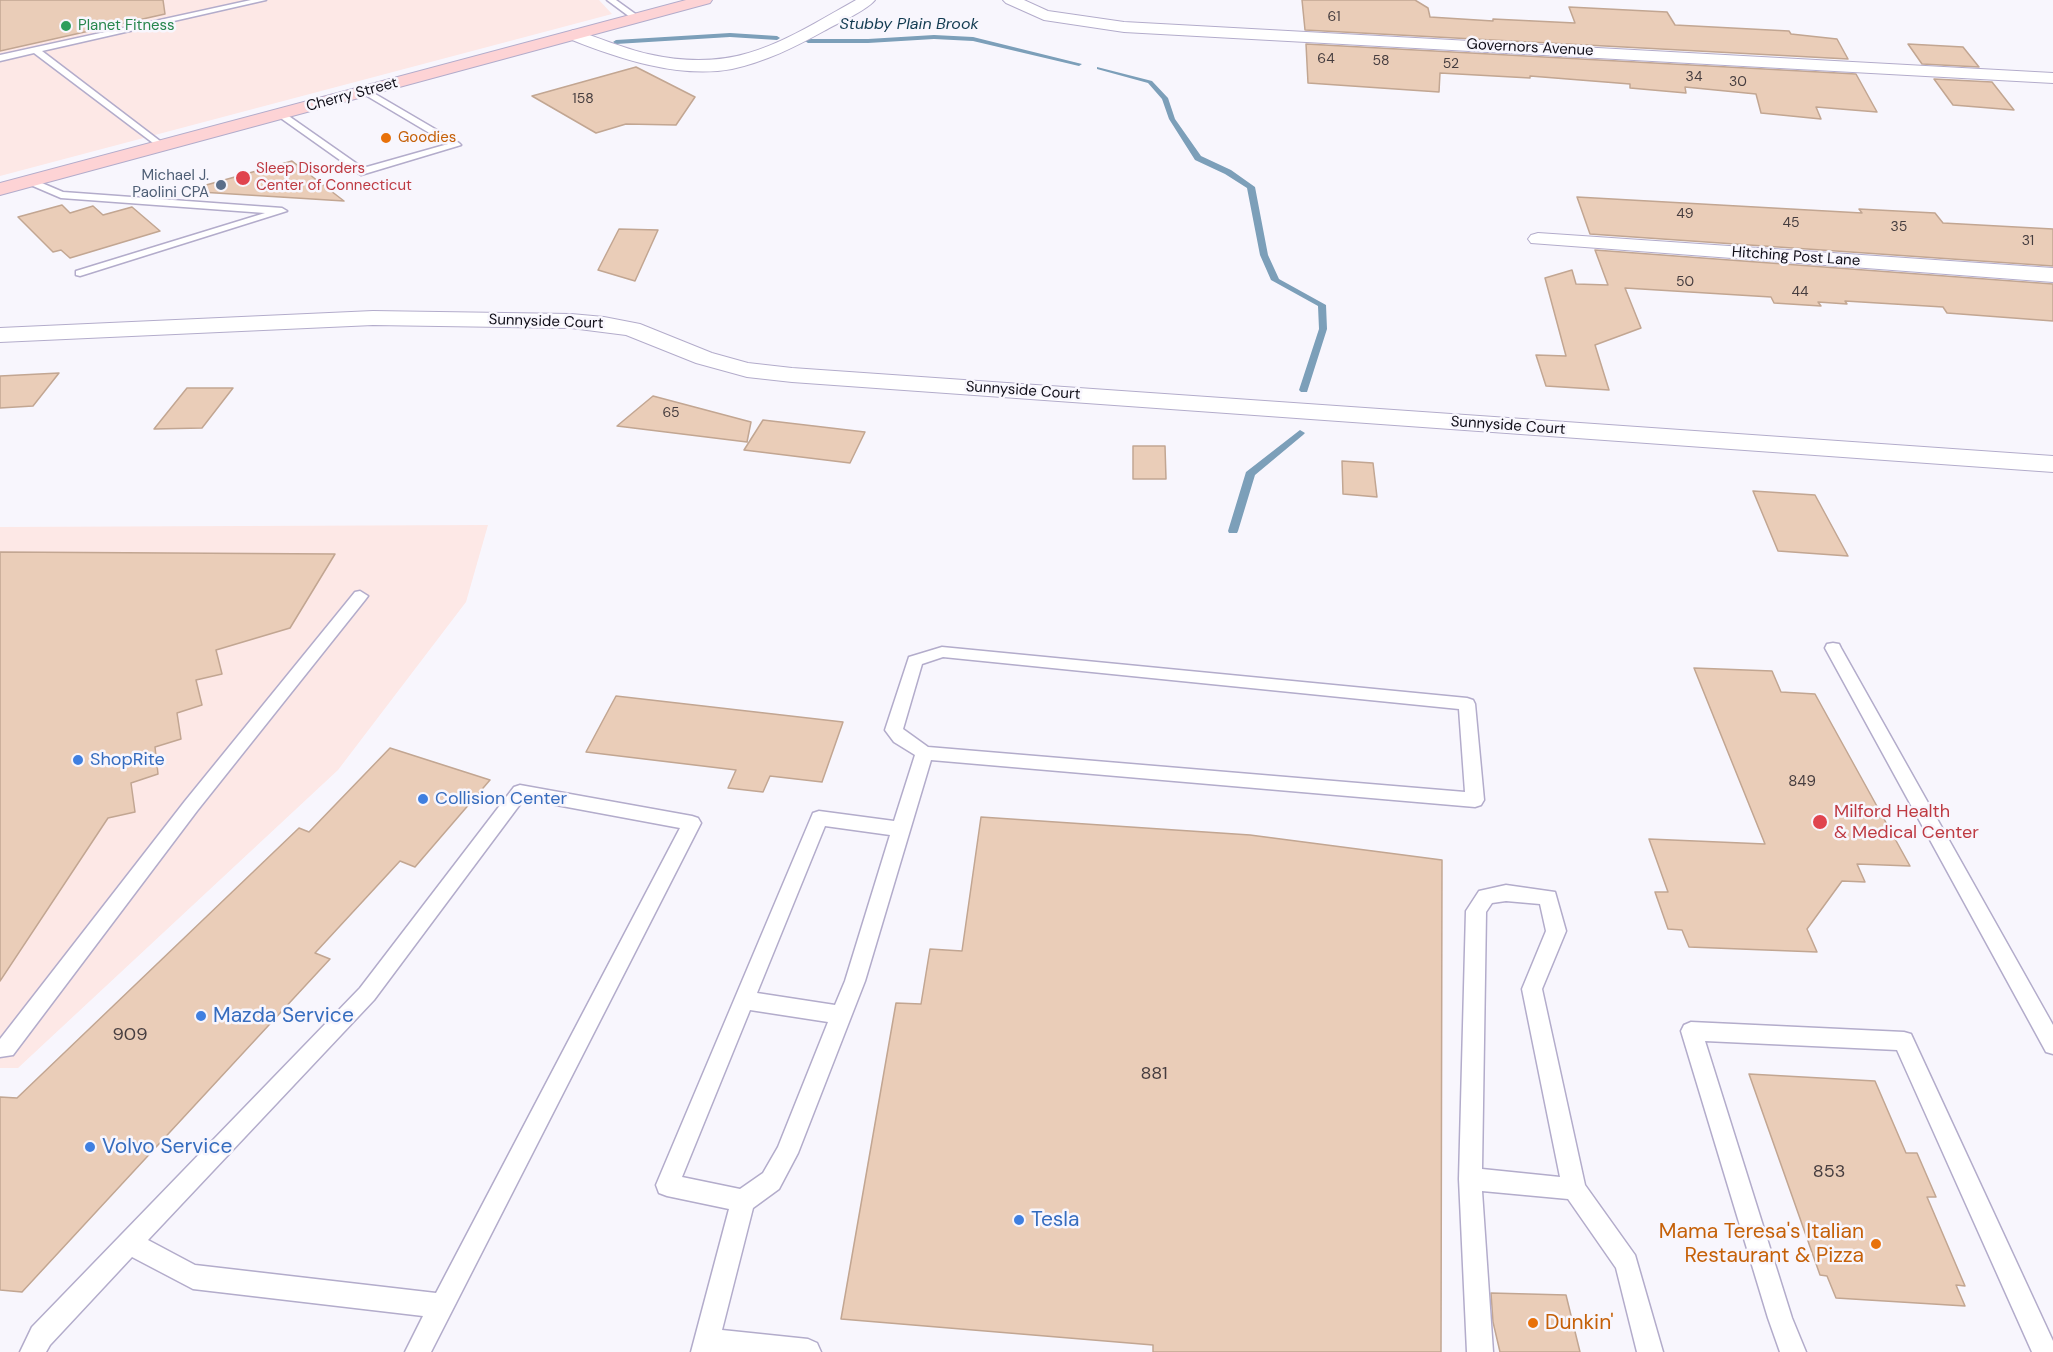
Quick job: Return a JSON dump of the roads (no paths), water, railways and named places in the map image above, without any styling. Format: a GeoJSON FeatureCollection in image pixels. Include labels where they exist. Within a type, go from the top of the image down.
{"type":"FeatureCollection","features":[{"type":"Feature","properties":{"kind":"main road","name":"Cherry Street"},"geometry":{"type":"LineString","coordinates":[[0,189],[704,0]]}},
{"type":"Feature","properties":{"kind":"street"},"geometry":{"type":"LineString","coordinates":[[573,35],[604,48],[646,58],[712,65],[730,64],[799,38],[867,0]]}},
{"type":"Feature","properties":{"kind":"street","name":"Governors Avenue"},"geometry":{"type":"LineString","coordinates":[[1011,0],[1044,15],[1124,27],[2053,78]]}},
{"type":"Feature","properties":{"kind":"street","name":"Hitching Post Lane"},"geometry":{"type":"LineString","coordinates":[[1538,239],[2053,275]]}},
{"type":"Feature","properties":{"kind":"street","name":"Sunnyside Court"},"geometry":{"type":"LineString","coordinates":[[0,335],[373,318],[593,323],[632,329],[704,358],[736,367],[792,375],[2053,464]]}},
{"type":"Feature","properties":{"kind":"lane"},"geometry":{"type":"LineString","coordinates":[[0,58],[262,0]]}},
{"type":"Feature","properties":{"kind":"lane"},"geometry":{"type":"LineString","coordinates":[[611,0],[637,18]]}},
{"type":"Feature","properties":{"kind":"lane"},"geometry":{"type":"LineString","coordinates":[[35,50],[160,146]]}},
{"type":"Feature","properties":{"kind":"lane"},"geometry":{"type":"LineString","coordinates":[[280,114],[361,172],[456,145],[365,91]]}},
{"type":"Feature","properties":{"kind":"lane"},"geometry":{"type":"LineString","coordinates":[[30,181],[61,195],[282,211],[80,273]]}},
{"type":"Feature","properties":{"kind":"lane"},"geometry":{"type":"LineString","coordinates":[[0,1048],[6,1048],[191,806],[360,596]]}},
{"type":"Feature","properties":{"kind":"lane"},"geometry":{"type":"LineString","coordinates":[[1833,648],[2053,1045]]}},
{"type":"Feature","properties":{"kind":"lane"},"geometry":{"type":"LineString","coordinates":[[942,652],[1467,704],[1475,800],[982,758],[924,753],[900,738],[894,730],[915,661],[942,652]]}},
{"type":"Feature","properties":{"kind":"lane"},"geometry":{"type":"LineString","coordinates":[[808,1352],[705,1346],[743,1201],[771,1181],[787,1153],[855,981],[924,753]]}},
{"type":"Feature","properties":{"kind":"lane"},"geometry":{"type":"LineString","coordinates":[[33,1352],[41,1336],[367,994],[520,792],[692,823],[418,1352]]}},
{"type":"Feature","properties":{"kind":"lane"},"geometry":{"type":"LineString","coordinates":[[743,1201],[667,1185],[819,818],[900,829]]}},
{"type":"Feature","properties":{"kind":"lane"},"geometry":{"type":"LineString","coordinates":[[1480,1352],[1470,1179],[1476,910],[1486,896],[1506,893],[1548,897],[1556,931],[1532,989],[1574,1189],[1626,1263],[1650,1352]]}},
{"type":"Feature","properties":{"kind":"lane"},"geometry":{"type":"LineString","coordinates":[[745,1000],[842,1015]]}},
{"type":"Feature","properties":{"kind":"lane"},"geometry":{"type":"LineString","coordinates":[[1793,1352],[1780,1318],[1691,1031],[1904,1041],[2045,1352]]}},
{"type":"Feature","properties":{"kind":"lane"},"geometry":{"type":"LineString","coordinates":[[1470,1179],[1574,1189]]}},
{"type":"Feature","properties":{"kind":"lane"},"geometry":{"type":"LineString","coordinates":[[130,1243],[193,1277],[442,1306]]}},
{"type":"Feature","properties":{"kind":"waterway","name":"Stubby Plain Brook"},"geometry":{"type":"LineString","coordinates":[[616,42],[730,35],[777,38]]}},
{"type":"Feature","properties":{"kind":"waterway","name":"Stubby Plain Brook"},"geometry":{"type":"LineString","coordinates":[[808,41],[868,41],[934,37],[973,39],[1079,64]]}},
{"type":"Feature","properties":{"kind":"waterway","name":"Stubby Plain Brook"},"geometry":{"type":"LineString","coordinates":[[1099,68],[1150,82],[1165,98],[1172,119],[1198,158],[1228,172],[1251,187],[1264,255],[1275,280],[1322,305],[1323,329],[1304,390]]}},
{"type":"Feature","properties":{"kind":"waterway","name":"Stubby Plain Brook"},"geometry":{"type":"LineString","coordinates":[[1233,531],[1250,474],[1300,433]]}},
{"type":"Feature","properties":{"kind":"place","name":"Planet Fitness"},"geometry":{"type":"Point","coordinates":[66,26]}},
{"type":"Feature","properties":{"kind":"place","name":"Goodies"},"geometry":{"type":"Point","coordinates":[386,138]}},
{"type":"Feature","properties":{"kind":"place","name":"Sleep Disorders Center of Connecticut"},"geometry":{"type":"Point","coordinates":[243,178]}},
{"type":"Feature","properties":{"kind":"place","name":"Michael J. Paolini CPA"},"geometry":{"type":"Point","coordinates":[221,185]}},
{"type":"Feature","properties":{"kind":"place","name":"ShopRite"},"geometry":{"type":"Point","coordinates":[78,760]}},
{"type":"Feature","properties":{"kind":"place","name":"Collision Center"},"geometry":{"type":"Point","coordinates":[423,799]}},
{"type":"Feature","properties":{"kind":"place","name":"Milford Health & Medical Center"},"geometry":{"type":"Point","coordinates":[1820,822]}},
{"type":"Feature","properties":{"kind":"place","name":"Mazda Service"},"geometry":{"type":"Point","coordinates":[201,1016]}},
{"type":"Feature","properties":{"kind":"place","name":"Volvo Service"},"geometry":{"type":"Point","coordinates":[90,1147]}},
{"type":"Feature","properties":{"kind":"place","name":"Tesla"},"geometry":{"type":"Point","coordinates":[1019,1220]}},
{"type":"Feature","properties":{"kind":"place","name":"Mama Teresa's Italian Restaurant & Pizza"},"geometry":{"type":"Point","coordinates":[1876,1244]}},
{"type":"Feature","properties":{"kind":"place","name":"Dunkin'"},"geometry":{"type":"Point","coordinates":[1533,1323]}}]}
